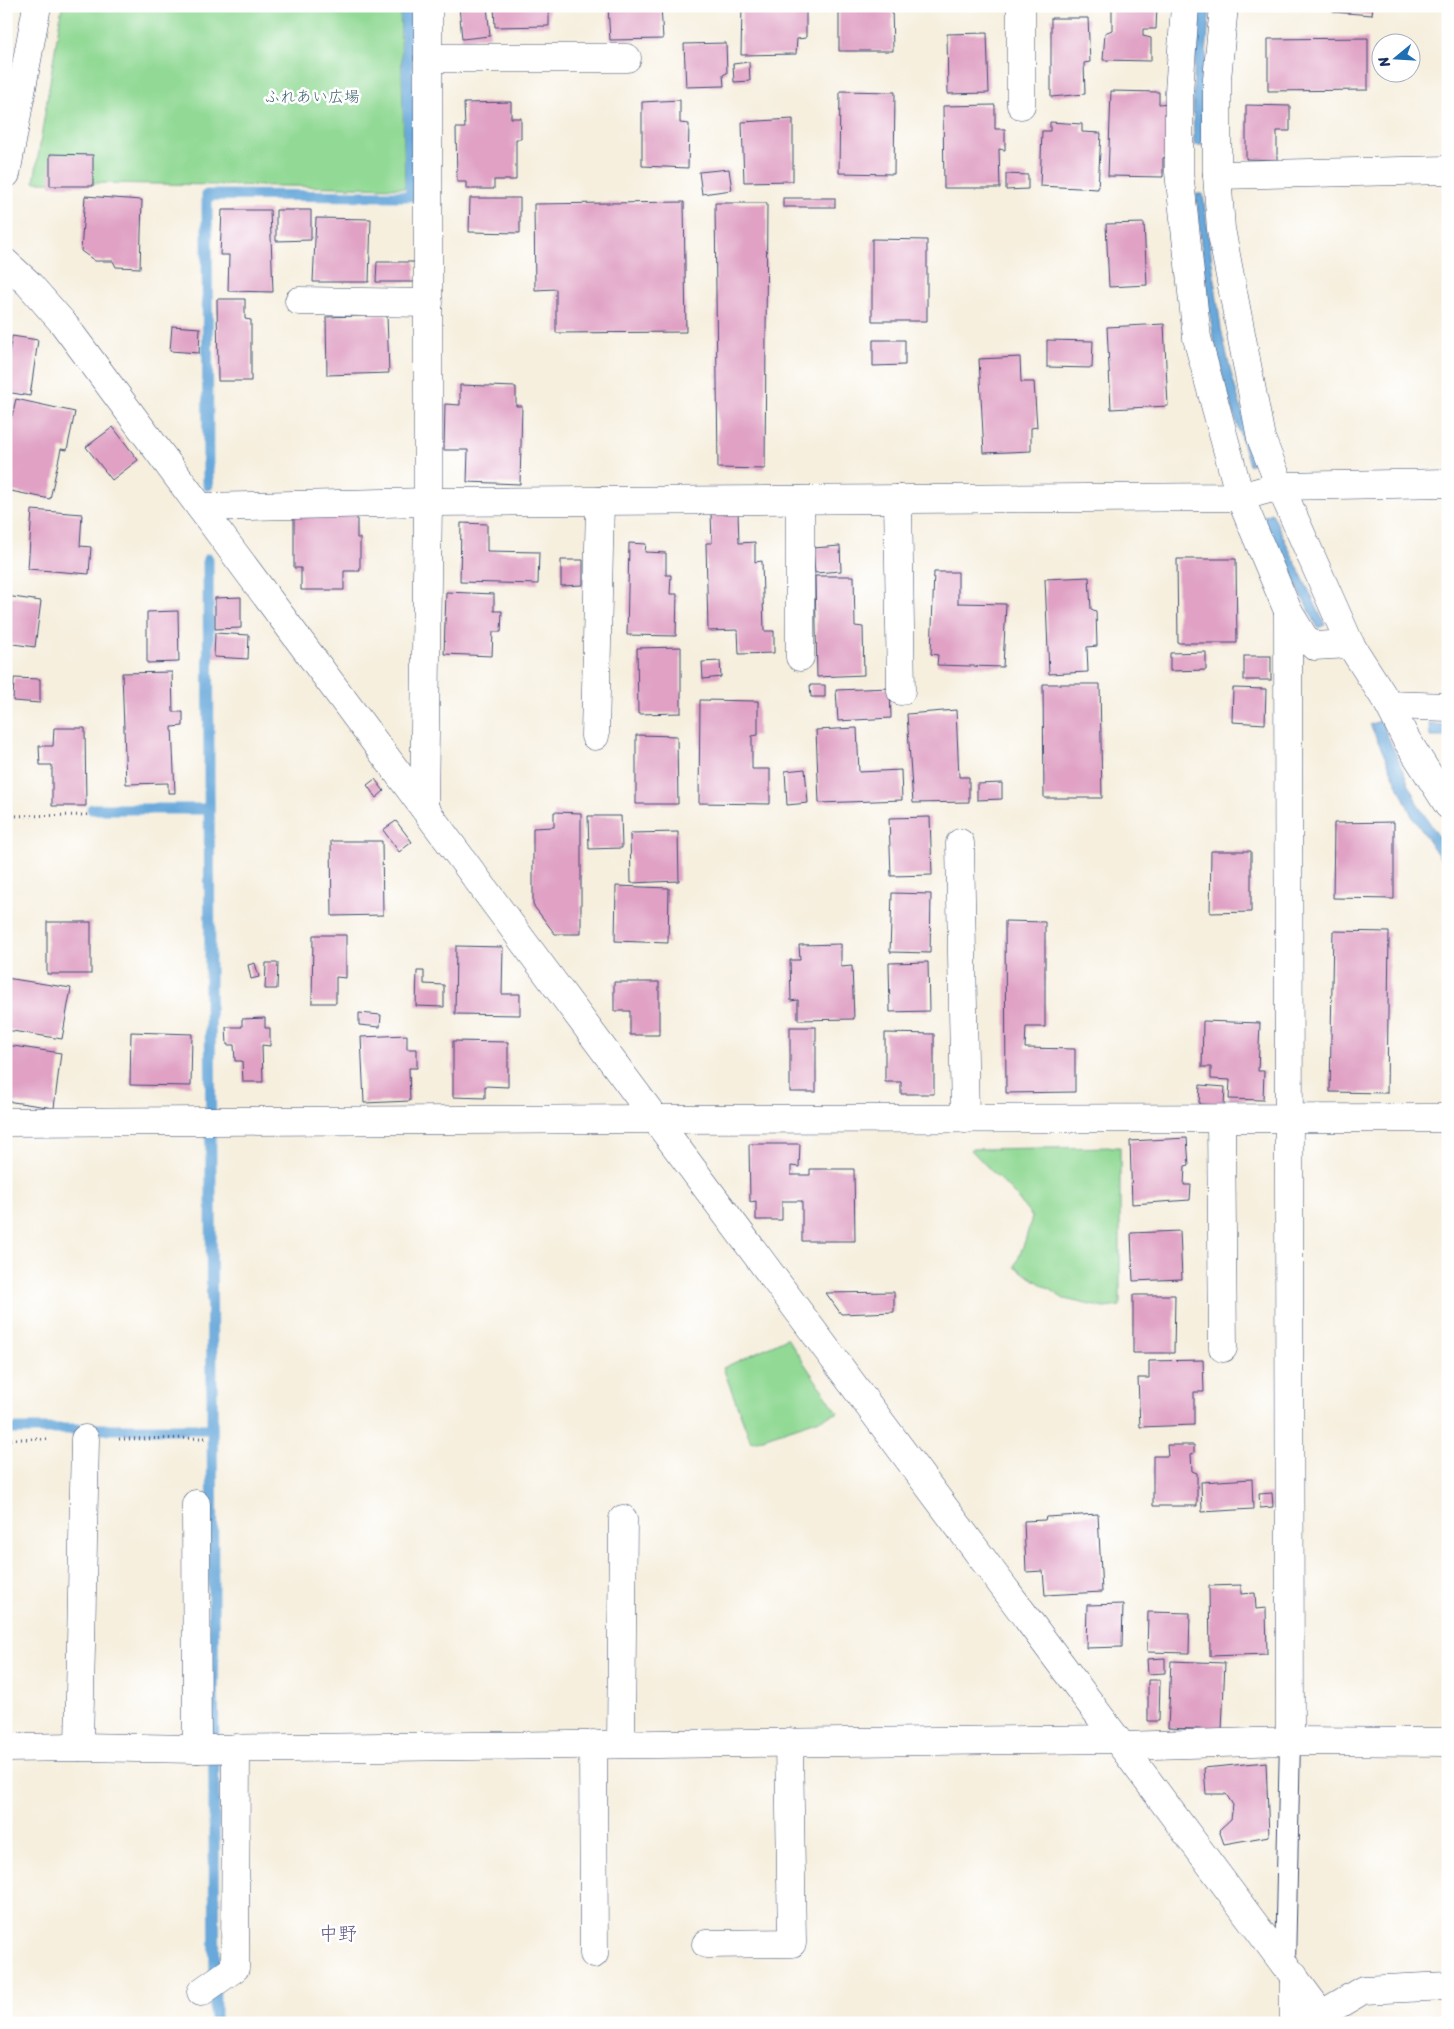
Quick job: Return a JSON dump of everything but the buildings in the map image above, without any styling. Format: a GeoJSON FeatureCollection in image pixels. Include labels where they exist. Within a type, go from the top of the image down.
{"type":"FeatureCollection","features":[{"type":"Feature","properties":{"kind":"street"},"geometry":{"type":"LineString","coordinates":[[6,174],[38,6]]}},
{"type":"Feature","properties":{"kind":"street"},"geometry":{"type":"LineString","coordinates":[[424,808],[428,502],[428,6]]}},
{"type":"Feature","properties":{"kind":"street"},"geometry":{"type":"LineString","coordinates":[[1021,6],[1021,105]]}},
{"type":"Feature","properties":{"kind":"street"},"geometry":{"type":"LineString","coordinates":[[1184,6],[1179,92],[1179,172],[1197,338],[1240,497],[1288,611],[1305,639],[1314,646],[1350,644]]}},
{"type":"Feature","properties":{"kind":"street"},"geometry":{"type":"LineString","coordinates":[[1224,6],[1217,79],[1217,175],[1221,229],[1261,438],[1280,486],[1350,644],[1390,705],[1406,739],[1448,805]]}},
{"type":"Feature","properties":{"kind":"street"},"geometry":{"type":"LineString","coordinates":[[428,58],[627,58]]}},
{"type":"Feature","properties":{"kind":"street"},"geometry":{"type":"LineString","coordinates":[[1217,175],[1448,170]]}},
{"type":"Feature","properties":{"kind":"street"},"geometry":{"type":"LineString","coordinates":[[6,263],[28,283],[63,323],[1325,2018],[1363,1990],[1448,1986]]}},
{"type":"Feature","properties":{"kind":"street"},"geometry":{"type":"LineString","coordinates":[[299,301],[428,302]]}},
{"type":"Feature","properties":{"kind":"street"},"geometry":{"type":"LineString","coordinates":[[200,507],[428,502],[1240,497],[1280,486],[1448,483]]}},
{"type":"Feature","properties":{"kind":"street"},"geometry":{"type":"LineString","coordinates":[[898,499],[901,691]]}},
{"type":"Feature","properties":{"kind":"street"},"geometry":{"type":"LineString","coordinates":[[800,500],[800,657]]}},
{"type":"Feature","properties":{"kind":"street"},"geometry":{"type":"LineString","coordinates":[[596,736],[600,501]]}},
{"type":"Feature","properties":{"kind":"street"},"geometry":{"type":"LineString","coordinates":[[1288,611],[1290,1741]]}},
{"type":"Feature","properties":{"kind":"street"},"geometry":{"type":"LineString","coordinates":[[1390,705],[1448,707]]}},
{"type":"Feature","properties":{"kind":"street"},"geometry":{"type":"LineString","coordinates":[[960,843],[965,1119]]}},
{"type":"Feature","properties":{"kind":"street"},"geometry":{"type":"LineString","coordinates":[[6,1122],[654,1118],[1448,1118]]}},
{"type":"Feature","properties":{"kind":"street"},"geometry":{"type":"LineString","coordinates":[[1221,1119],[1223,1348]]}},
{"type":"Feature","properties":{"kind":"street"},"geometry":{"type":"LineString","coordinates":[[79,1747],[85,1439]]}},
{"type":"Feature","properties":{"kind":"street"},"geometry":{"type":"LineString","coordinates":[[196,1504],[197,1749]]}},
{"type":"Feature","properties":{"kind":"street"},"geometry":{"type":"LineString","coordinates":[[621,1744],[624,1519]]}},
{"type":"Feature","properties":{"kind":"street"},"geometry":{"type":"LineString","coordinates":[[706,1944],[792,1943],[789,1742]]}},
{"type":"Feature","properties":{"kind":"street"},"geometry":{"type":"LineString","coordinates":[[6,1748],[197,1749],[789,1742],[1448,1742]]}},
{"type":"Feature","properties":{"kind":"street"},"geometry":{"type":"LineString","coordinates":[[592,1744],[594,1954]]}},
{"type":"Feature","properties":{"kind":"street"},"geometry":{"type":"LineString","coordinates":[[201,1992],[235,1968],[236,1748]]}},
{"type":"Feature","properties":{"kind":"street"},"geometry":{"type":"LineString","coordinates":[[1289,1970],[1294,2023]]}},
{"type":"Feature","properties":{"kind":"lane"},"geometry":{"type":"LineString","coordinates":[[1289,1970],[1290,1741]]}},
{"type":"Feature","properties":{"kind":"path"},"geometry":{"type":"LineString","coordinates":[[6,816],[90,815]]}},
{"type":"Feature","properties":{"kind":"green space","name":"ふれあい広場"},"geometry":{"type":"Polygon","coordinates":[[[62,6],[400,6],[405,188],[34,182],[62,6]]]}},
{"type":"Feature","properties":{"kind":"green space"},"geometry":{"type":"Polygon","coordinates":[[[1120,1147],[1120,1306],[1104,1308],[1064,1299],[1015,1267],[1032,1217],[1013,1193],[970,1149],[1120,1147]]]}},
{"type":"Feature","properties":{"kind":"green space"},"geometry":{"type":"Polygon","coordinates":[[[787,1338],[838,1413],[751,1442],[723,1368],[787,1338]]]}},
{"type":"Feature","properties":{"kind":"water"},"geometry":{"type":"Polygon","coordinates":[[[1200,6],[1210,6],[1202,105],[1203,145],[1194,145],[1194,76],[1200,6]]]}},
{"type":"Feature","properties":{"kind":"water"},"geometry":{"type":"Polygon","coordinates":[[[1196,194],[1203,194],[1221,329],[1231,373],[1257,462],[1249,465],[1217,355],[1206,285],[1196,194]]]}},
{"type":"Feature","properties":{"kind":"water"},"geometry":{"type":"Polygon","coordinates":[[[1272,513],[1325,625],[1318,628],[1262,517],[1272,513]]]}},
{"type":"Feature","properties":{"kind":"water"},"geometry":{"type":"Polygon","coordinates":[[[1381,721],[1418,805],[1448,851],[1448,870],[1412,816],[1370,724],[1381,721]]]}},
{"type":"Feature","properties":{"kind":"water"},"geometry":{"type":"Polygon","coordinates":[[[1429,724],[1448,725],[1448,737],[1430,737],[1429,724]]]}},
{"type":"Feature","properties":{"kind":"waterway"},"geometry":{"type":"LineString","coordinates":[[208,485],[207,195],[411,196],[406,6]]}},
{"type":"Feature","properties":{"kind":"waterway"},"geometry":{"type":"LineString","coordinates":[[208,559],[215,2023]]}},
{"type":"Feature","properties":{"kind":"waterway"},"geometry":{"type":"LineString","coordinates":[[92,809],[209,809]]}},
{"type":"Feature","properties":{"kind":"waterway"},"geometry":{"type":"LineString","coordinates":[[6,1429],[212,1429]]}},
{"type":"Feature","properties":{"kind":"district","name":"中野"},"geometry":{"type":"Point","coordinates":[338,1933]}}]}
